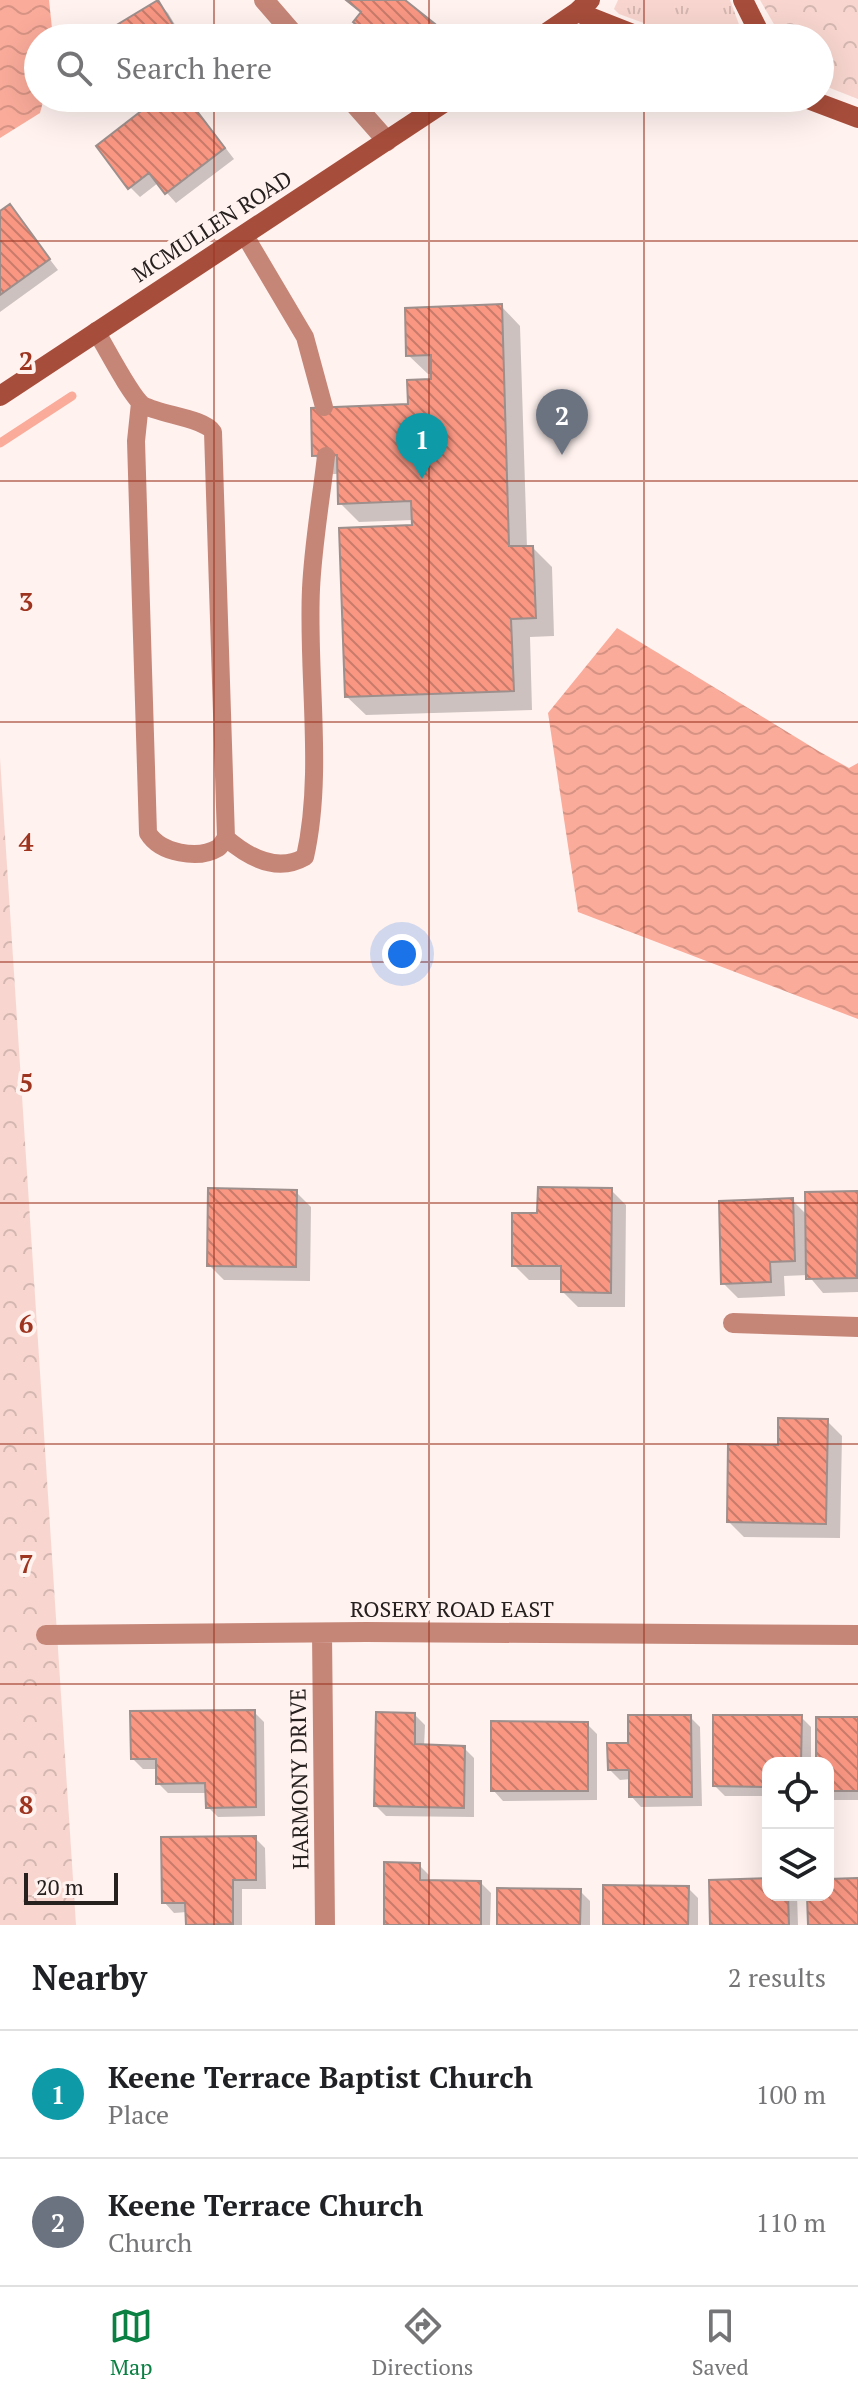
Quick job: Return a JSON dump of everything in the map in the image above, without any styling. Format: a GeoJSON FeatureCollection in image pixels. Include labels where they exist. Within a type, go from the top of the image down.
{"type":"FeatureCollection","features":[{"type":"Feature","properties":{"kind":"street"},"geometry":{"type":"LineString","coordinates":[[264,0],[285,24]]}},
{"type":"Feature","properties":{"kind":"street"},"geometry":{"type":"LineString","coordinates":[[743,0],[755,24]]}},
{"type":"Feature","properties":{"kind":"street"},"geometry":{"type":"LineString","coordinates":[[559,24],[584,6],[617,24]]}},
{"type":"Feature","properties":{"kind":"street"},"geometry":{"type":"LineString","coordinates":[[834,108],[858,118]]}},
{"type":"Feature","properties":{"kind":"street"},"geometry":{"type":"LineString","coordinates":[[361,112],[387,141]]}},
{"type":"Feature","properties":{"kind":"street","name":"MCMULLEN ROAD"},"geometry":{"type":"LineString","coordinates":[[0,396],[430,112]]}},
{"type":"Feature","properties":{"kind":"street"},"geometry":{"type":"LineString","coordinates":[[733,1323],[858,1327]]}},
{"type":"Feature","properties":{"kind":"street","name":"HARMONY DRIVE"},"geometry":{"type":"LineString","coordinates":[[322,1633],[325,1925]]}},
{"type":"Feature","properties":{"kind":"street","name":"ROSERY ROAD EAST"},"geometry":{"type":"LineString","coordinates":[[46,1635],[858,1635]]}},
{"type":"Feature","properties":{"kind":"lane"},"geometry":{"type":"LineString","coordinates":[[244,234],[305,337],[324,407]]}},
{"type":"Feature","properties":{"kind":"lane"},"geometry":{"type":"LineString","coordinates":[[96,331],[140,403],[165,414],[206,424],[213,432],[226,838],[217,848],[188,855],[153,841],[148,833],[136,441],[140,403]]}},
{"type":"Feature","properties":{"kind":"lane"},"geometry":{"type":"LineString","coordinates":[[226,838],[245,855],[265,862],[294,863],[305,857],[310,836],[312,771],[311,589],[326,456]]}},
{"type":"Feature","properties":{"kind":"green space"},"geometry":{"type":"Polygon","coordinates":[[[618,0],[730,0],[739,24],[646,24],[619,14],[614,9],[618,0]]]}},
{"type":"Feature","properties":{"kind":"green space"},"geometry":{"type":"Polygon","coordinates":[[[760,0],[858,0],[858,99],[834,90],[834,24],[774,24],[760,0]]]}},
{"type":"Feature","properties":{"kind":"green space"},"geometry":{"type":"Polygon","coordinates":[[[0,758],[76,1925],[0,1925],[0,758]]]}},
{"type":"Feature","properties":{"kind":"water"},"geometry":{"type":"Polygon","coordinates":[[[0,0],[49,0],[52,24],[24,24],[24,112],[40,113],[0,138],[0,0]]]}},
{"type":"Feature","properties":{"kind":"water"},"geometry":{"type":"Polygon","coordinates":[[[617,628],[820,752],[849,768],[858,763],[858,1019],[578,912],[548,713],[617,628]]]}},
{"type":"Feature","properties":{"kind":"building"},"geometry":{"type":"Polygon","coordinates":[[[158,0],[173,24],[118,24],[158,0]]]}},
{"type":"Feature","properties":{"kind":"building"},"geometry":{"type":"Polygon","coordinates":[[[346,0],[405,0],[435,24],[355,24],[353,22],[361,12],[346,0]]]}},
{"type":"Feature","properties":{"kind":"building"},"geometry":{"type":"Polygon","coordinates":[[[140,112],[198,112],[225,148],[165,194],[149,173],[128,189],[96,146],[140,112]]]}},
{"type":"Feature","properties":{"kind":"building"},"geometry":{"type":"Polygon","coordinates":[[[10,204],[50,259],[0,295],[0,211],[10,204]]]}},
{"type":"Feature","properties":{"kind":"building"},"geometry":{"type":"Polygon","coordinates":[[[502,304],[509,546],[533,546],[536,618],[511,619],[514,691],[345,697],[339,528],[412,525],[411,501],[338,504],[337,455],[312,456],[311,408],[408,404],[407,380],[431,379],[431,355],[406,356],[405,308],[502,304]]]}},
{"type":"Feature","properties":{"kind":"building"},"geometry":{"type":"Polygon","coordinates":[[[538,1187],[612,1188],[611,1293],[561,1292],[561,1266],[512,1266],[512,1213],[537,1213],[538,1187]]]}},
{"type":"Feature","properties":{"kind":"building"},"geometry":{"type":"Polygon","coordinates":[[[208,1188],[297,1190],[296,1267],[207,1266],[208,1188]]]}},
{"type":"Feature","properties":{"kind":"building"},"geometry":{"type":"Polygon","coordinates":[[[858,1191],[857,1278],[806,1279],[805,1192],[858,1191]]]}},
{"type":"Feature","properties":{"kind":"building"},"geometry":{"type":"Polygon","coordinates":[[[793,1198],[795,1261],[770,1262],[771,1282],[721,1284],[719,1201],[793,1198]]]}},
{"type":"Feature","properties":{"kind":"building"},"geometry":{"type":"Polygon","coordinates":[[[778,1418],[828,1419],[826,1524],[727,1522],[728,1444],[778,1445],[778,1418]]]}},
{"type":"Feature","properties":{"kind":"building"},"geometry":{"type":"Polygon","coordinates":[[[255,1710],[256,1807],[206,1808],[205,1783],[156,1784],[156,1759],[131,1759],[130,1711],[255,1710]]]}},
{"type":"Feature","properties":{"kind":"building"},"geometry":{"type":"Polygon","coordinates":[[[376,1712],[415,1713],[415,1744],[465,1746],[464,1808],[374,1806],[376,1712]]]}},
{"type":"Feature","properties":{"kind":"building"},"geometry":{"type":"Polygon","coordinates":[[[628,1715],[691,1715],[692,1797],[629,1797],[629,1770],[608,1770],[607,1743],[628,1743],[628,1715]]]}},
{"type":"Feature","properties":{"kind":"building"},"geometry":{"type":"Polygon","coordinates":[[[713,1715],[802,1715],[801,1757],[762,1757],[762,1787],[713,1786],[713,1715]]]}},
{"type":"Feature","properties":{"kind":"building"},"geometry":{"type":"Polygon","coordinates":[[[816,1717],[858,1717],[858,1791],[834,1791],[834,1757],[816,1757],[816,1717]]]}},
{"type":"Feature","properties":{"kind":"building"},"geometry":{"type":"Polygon","coordinates":[[[491,1721],[588,1722],[588,1791],[491,1791],[491,1721]]]}},
{"type":"Feature","properties":{"kind":"building"},"geometry":{"type":"Polygon","coordinates":[[[256,1836],[256,1880],[233,1880],[233,1924],[186,1925],[185,1903],[162,1903],[161,1837],[256,1836]]]}},
{"type":"Feature","properties":{"kind":"building"},"geometry":{"type":"Polygon","coordinates":[[[384,1862],[420,1863],[420,1880],[481,1881],[481,1925],[384,1925],[384,1862]]]}},
{"type":"Feature","properties":{"kind":"building"},"geometry":{"type":"Polygon","coordinates":[[[762,1878],[762,1901],[788,1901],[789,1925],[710,1925],[709,1880],[762,1878]]]}},
{"type":"Feature","properties":{"kind":"building"},"geometry":{"type":"Polygon","coordinates":[[[858,1878],[858,1925],[808,1925],[807,1901],[834,1901],[834,1879],[858,1878]]]}},
{"type":"Feature","properties":{"kind":"building"},"geometry":{"type":"Polygon","coordinates":[[[603,1885],[689,1886],[688,1925],[603,1925],[603,1885]]]}},
{"type":"Feature","properties":{"kind":"building"},"geometry":{"type":"Polygon","coordinates":[[[497,1888],[581,1889],[580,1925],[497,1925],[497,1888]]]}},
{"type":"Feature","properties":{"kind":"waterway"},"geometry":{"type":"LineString","coordinates":[[0,443],[72,396]]}},
{"type":"Feature","properties":{"kind":"place","name":"Keene Terrace Church"},"geometry":{"type":"Point","coordinates":[562,455]}},
{"type":"Feature","properties":{"kind":"place","name":"Keene Terrace Baptist Church"},"geometry":{"type":"Point","coordinates":[422,479]}}]}
